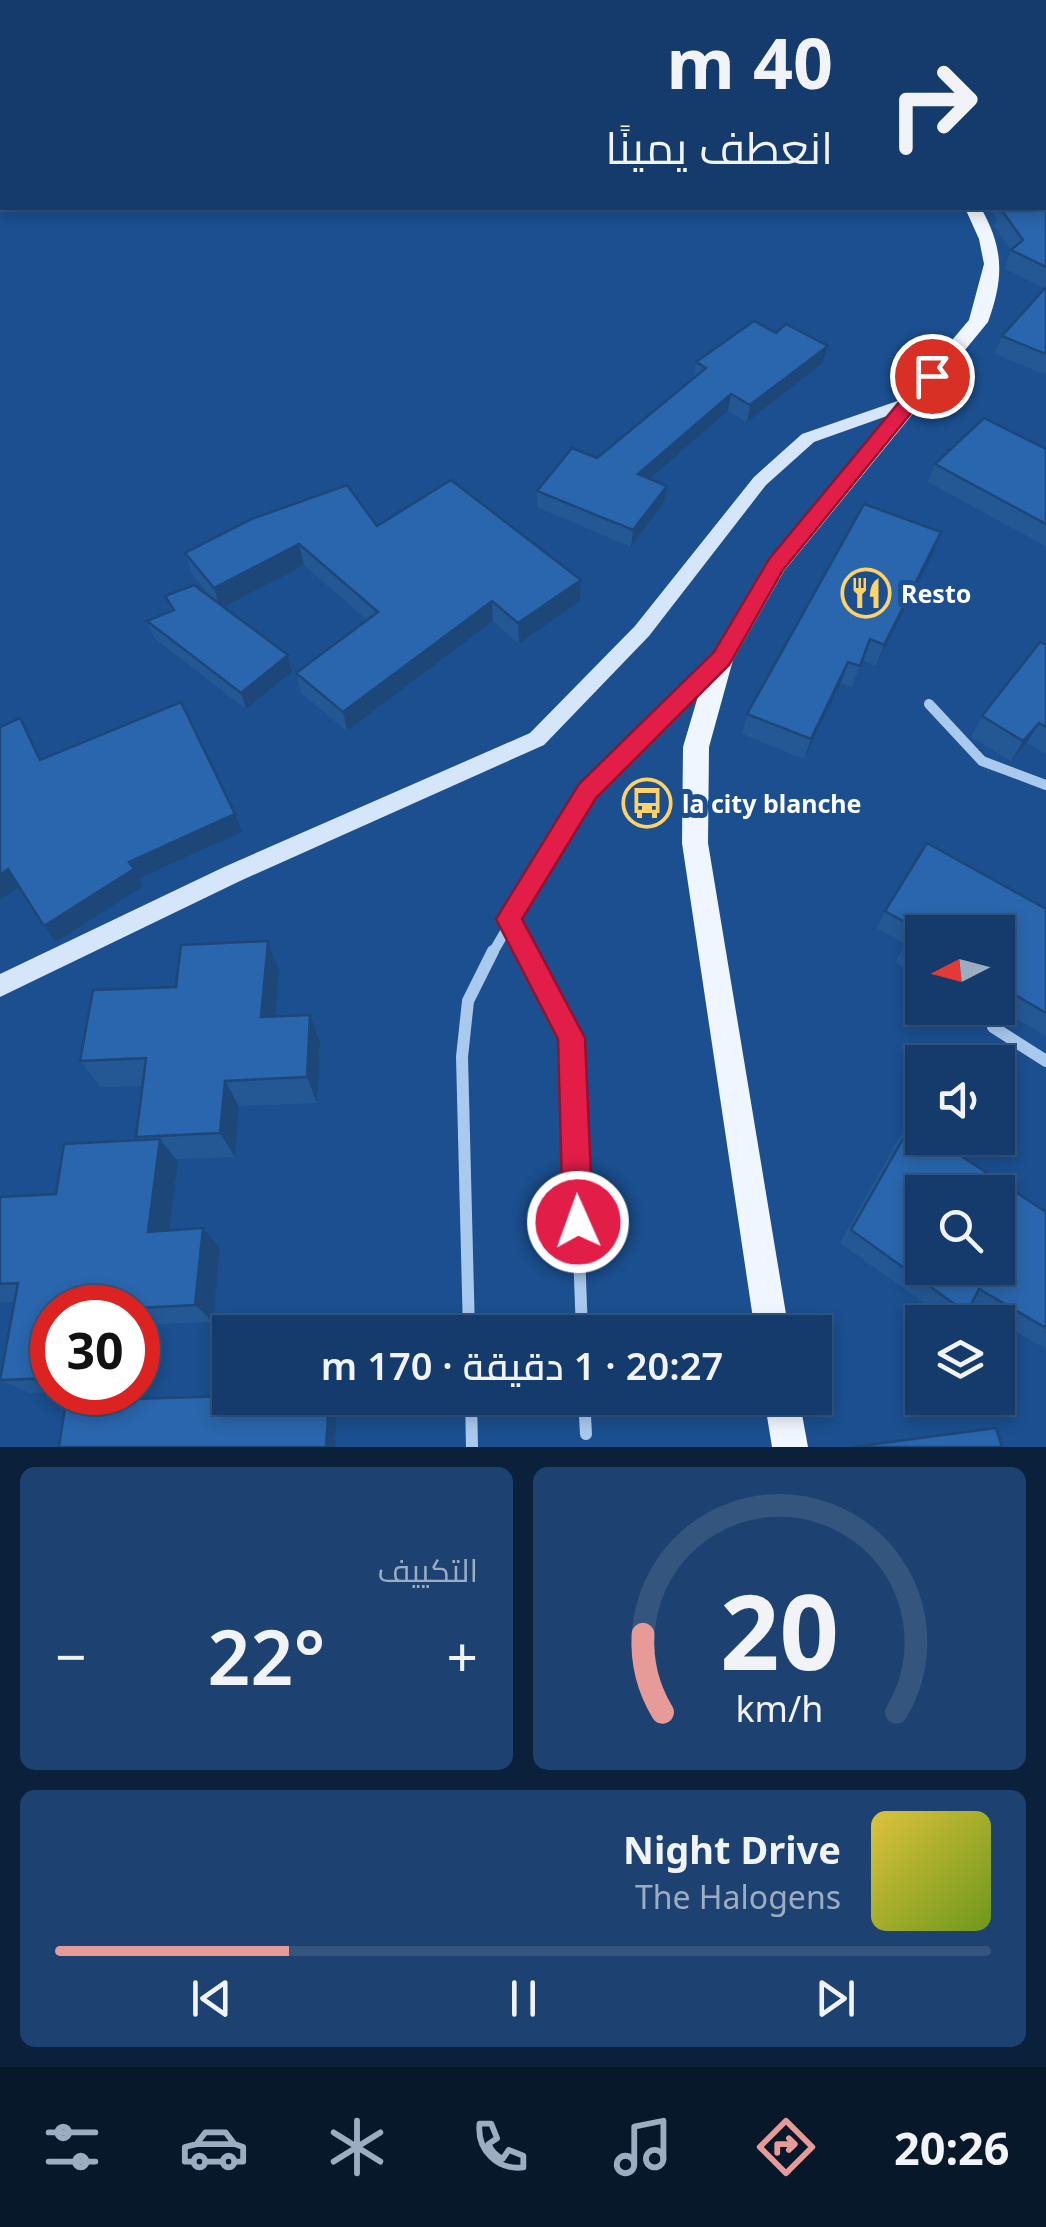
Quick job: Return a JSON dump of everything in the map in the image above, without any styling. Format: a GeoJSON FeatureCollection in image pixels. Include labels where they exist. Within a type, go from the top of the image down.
{"type":"FeatureCollection","features":[{"type":"Feature","properties":{"kind":"main road"},"geometry":{"type":"LineString","coordinates":[[769,1315],[696,843],[696,746],[722,658],[776,564],[978,322],[996,279],[991,240],[974,210]]}},
{"type":"Feature","properties":{"kind":"main road"},"geometry":{"type":"LineString","coordinates":[[785,1415],[790,1447]]}},
{"type":"Feature","properties":{"kind":"street"},"geometry":{"type":"LineString","coordinates":[[0,986],[232,874],[537,739],[642,631],[760,481],[808,438],[908,402]]}},
{"type":"Feature","properties":{"kind":"street"},"geometry":{"type":"LineString","coordinates":[[469,1315],[462,1056],[468,1002],[509,919],[587,791],[722,658]]}},
{"type":"Feature","properties":{"kind":"street"},"geometry":{"type":"LineString","coordinates":[[929,704],[982,760],[1046,785]]}},
{"type":"Feature","properties":{"kind":"street"},"geometry":{"type":"LineString","coordinates":[[509,919],[571,1038],[581,1315]]}},
{"type":"Feature","properties":{"kind":"street"},"geometry":{"type":"LineString","coordinates":[[993,1027],[1046,1061]]}},
{"type":"Feature","properties":{"kind":"street"},"geometry":{"type":"LineString","coordinates":[[471,1415],[472,1447]]}},
{"type":"Feature","properties":{"kind":"street"},"geometry":{"type":"LineString","coordinates":[[585,1415],[586,1434]]}},
{"type":"Feature","properties":{"kind":"building"},"geometry":{"type":"Polygon","coordinates":[[[1001,210],[1046,210],[1046,267],[1011,250],[1023,240],[1001,210]]]}},
{"type":"Feature","properties":{"kind":"building"},"geometry":{"type":"Polygon","coordinates":[[[1046,287],[1046,354],[1002,336],[1046,287]]]}},
{"type":"Feature","properties":{"kind":"building"},"geometry":{"type":"Polygon","coordinates":[[[754,321],[776,333],[786,324],[828,346],[750,405],[731,394],[638,474],[667,486],[633,530],[537,491],[572,448],[597,458],[706,368],[696,362],[754,321]]]}},
{"type":"Feature","properties":{"kind":"building"},"geometry":{"type":"Polygon","coordinates":[[[984,418],[1046,449],[1046,524],[935,464],[984,418]]]}},
{"type":"Feature","properties":{"kind":"building"},"geometry":{"type":"Polygon","coordinates":[[[451,480],[581,580],[518,623],[492,601],[343,712],[296,673],[378,612],[299,544],[214,588],[185,553],[252,519],[347,485],[377,526],[451,480]]]}},
{"type":"Feature","properties":{"kind":"building"},"geometry":{"type":"Polygon","coordinates":[[[864,504],[941,532],[884,645],[870,639],[860,666],[848,662],[811,739],[747,714],[864,504]]]}},
{"type":"Feature","properties":{"kind":"building"},"geometry":{"type":"Polygon","coordinates":[[[194,585],[288,655],[241,693],[147,621],[174,610],[165,596],[194,585]]]}},
{"type":"Feature","properties":{"kind":"building"},"geometry":{"type":"Polygon","coordinates":[[[1040,642],[1046,645],[1046,727],[1039,723],[1023,741],[982,716],[1040,642]]]}},
{"type":"Feature","properties":{"kind":"building"},"geometry":{"type":"Polygon","coordinates":[[[181,702],[235,814],[129,862],[134,869],[44,926],[8,869],[0,875],[0,727],[20,718],[40,760],[181,702]]]}},
{"type":"Feature","properties":{"kind":"building"},"geometry":{"type":"Polygon","coordinates":[[[927,843],[1046,909],[1046,1013],[1015,995],[1015,915],[905,915],[905,922],[885,911],[927,843]]]}},
{"type":"Feature","properties":{"kind":"building"},"geometry":{"type":"Polygon","coordinates":[[[268,941],[261,1017],[310,1015],[307,1077],[225,1081],[220,1133],[136,1137],[146,1058],[80,1061],[93,990],[176,987],[181,945],[268,941]]]}},
{"type":"Feature","properties":{"kind":"building"},"geometry":{"type":"Polygon","coordinates":[[[905,1135],[905,1155],[960,1155],[990,1175],[905,1175],[905,1269],[851,1230],[905,1135]]]}},
{"type":"Feature","properties":{"kind":"building"},"geometry":{"type":"Polygon","coordinates":[[[160,1139],[148,1232],[203,1228],[195,1305],[160,1307],[160,1285],[30,1285],[30,1379],[0,1380],[18,1283],[0,1284],[0,1197],[56,1194],[64,1144],[160,1139]]]}},
{"type":"Feature","properties":{"kind":"building"},"geometry":{"type":"Polygon","coordinates":[[[1015,1192],[1046,1212],[1046,1328],[1015,1310],[1015,1305],[1006,1305],[979,1289],[971,1305],[956,1305],[928,1285],[1015,1285],[1015,1192]]]}},
{"type":"Feature","properties":{"kind":"building"},"geometry":{"type":"Polygon","coordinates":[[[212,1397],[212,1415],[328,1415],[326,1447],[59,1447],[64,1415],[160,1415],[160,1398],[212,1397]]]}},
{"type":"Feature","properties":{"kind":"building"},"geometry":{"type":"Polygon","coordinates":[[[996,1428],[1002,1447],[853,1447],[996,1428]]]}},
{"type":"Feature","properties":{"kind":"place","name":"Resto"},"geometry":{"type":"Point","coordinates":[866,593]}},
{"type":"Feature","properties":{"kind":"place","name":"la city blanche"},"geometry":{"type":"Point","coordinates":[647,803]}},
{"type":"Feature","properties":{"kind":"route"},"geometry":{"type":"LineString","coordinates":[[578,1222],[571,1038],[509,919],[587,791],[722,658],[776,564],[932,376]]}}]}
